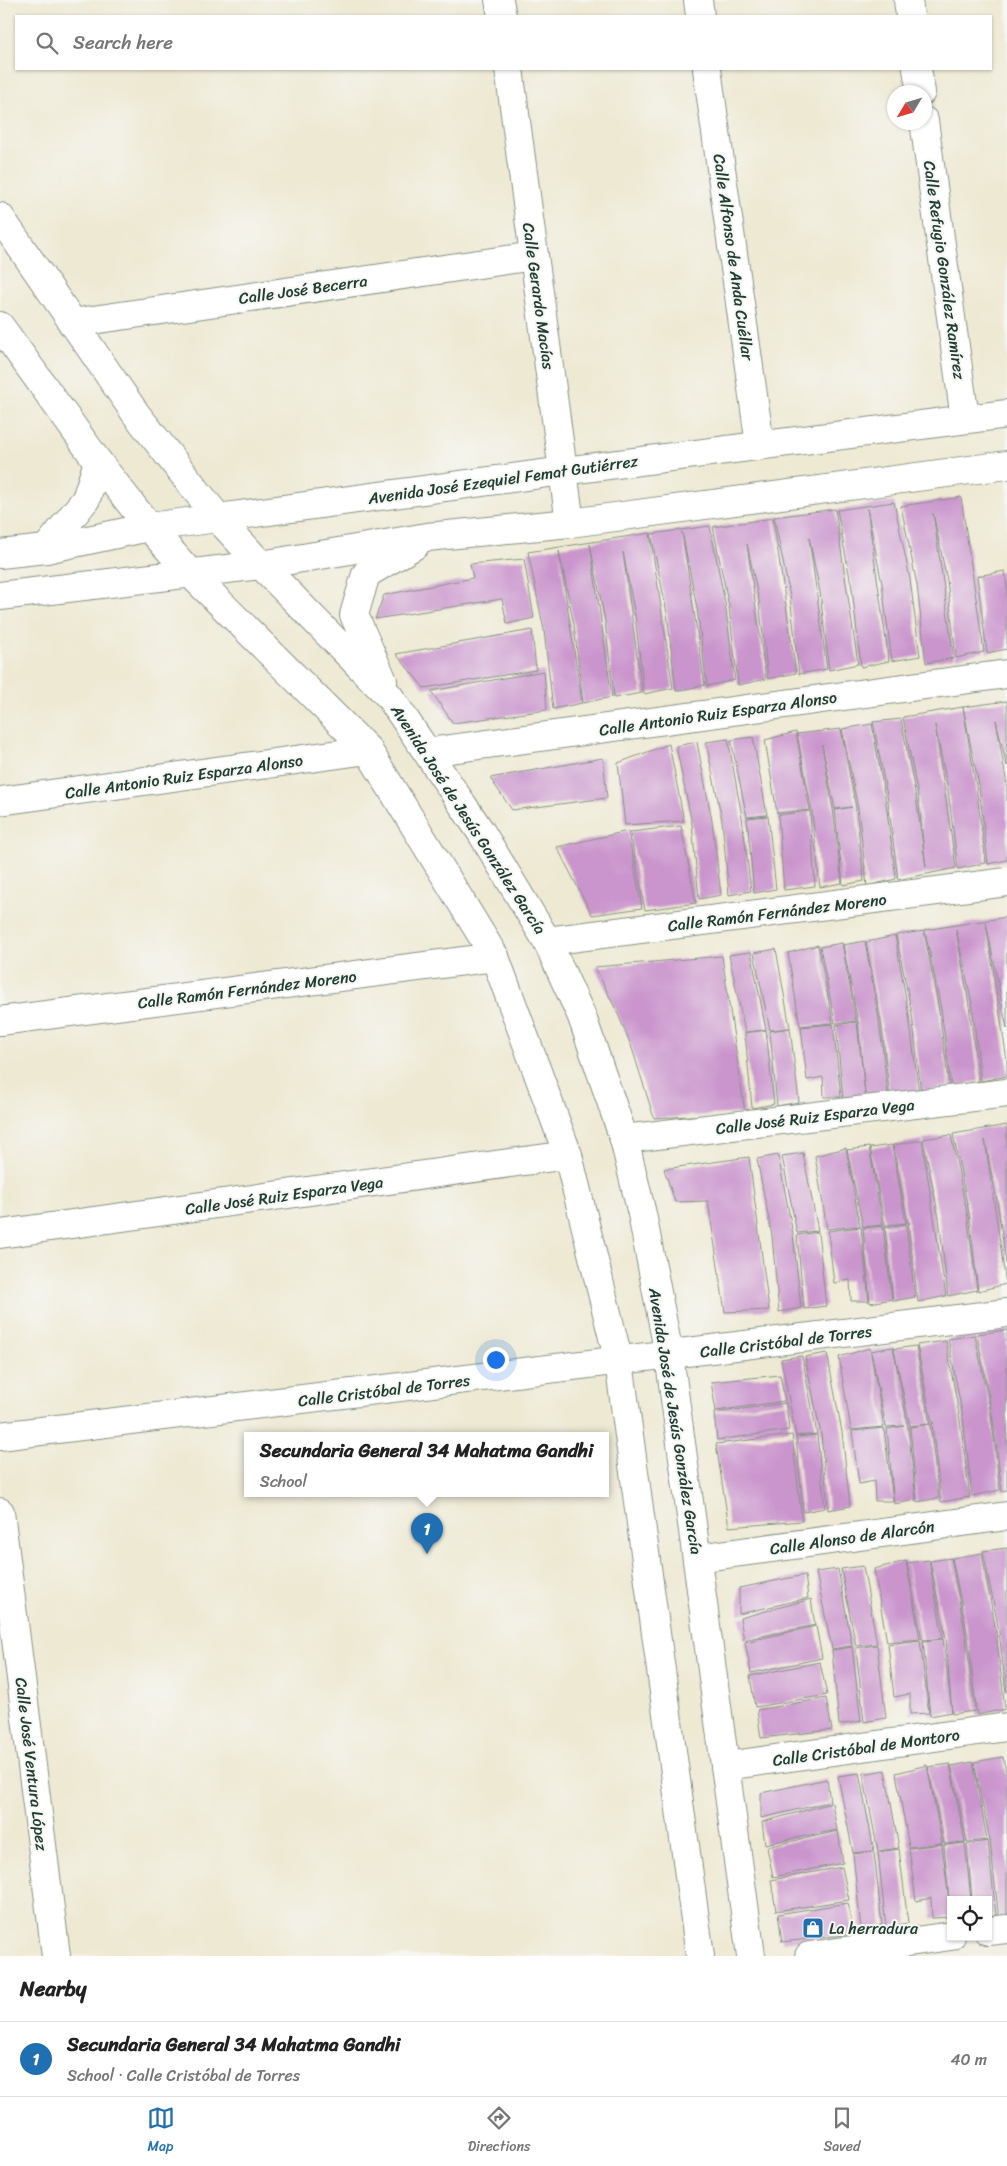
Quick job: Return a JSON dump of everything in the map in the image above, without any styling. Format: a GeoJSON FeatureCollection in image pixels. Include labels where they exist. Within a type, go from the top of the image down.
{"type":"FeatureCollection","features":[{"type":"Feature","properties":{"kind":"street"},"geometry":{"type":"LineString","coordinates":[[499,0],[502,15]]}},
{"type":"Feature","properties":{"kind":"street"},"geometry":{"type":"LineString","coordinates":[[698,0],[700,15]]}},
{"type":"Feature","properties":{"kind":"street"},"geometry":{"type":"LineString","coordinates":[[908,0],[910,15]]}},
{"type":"Feature","properties":{"kind":"street","name":"Calle Gerardo Macías"},"geometry":{"type":"LineString","coordinates":[[509,70],[570,523]]}},
{"type":"Feature","properties":{"kind":"street","name":"Calle Alfonso de Anda Cuéllar"},"geometry":{"type":"LineString","coordinates":[[708,70],[760,445]]}},
{"type":"Feature","properties":{"kind":"street"},"geometry":{"type":"LineString","coordinates":[[917,70],[920,85]]}},
{"type":"Feature","properties":{"kind":"street","name":"Calle Refugio González Ramírez"},"geometry":{"type":"LineString","coordinates":[[925,130],[965,419]]}},
{"type":"Feature","properties":{"kind":"street","name":"Avenida José de Jesús González García"},"geometry":{"type":"LineString","coordinates":[[0,217],[136,414],[218,518],[261,565],[389,696],[481,832],[547,941],[582,1017],[624,1139],[642,1214],[669,1355],[751,1956]]}},
{"type":"Feature","properties":{"kind":"street","name":"Calle José Becerra"},"geometry":{"type":"LineString","coordinates":[[72,323],[534,256]]}},
{"type":"Feature","properties":{"kind":"street"},"geometry":{"type":"LineString","coordinates":[[3,336],[149,528],[190,573],[368,750],[495,957],[568,1156],[619,1362],[700,1956]]}},
{"type":"Feature","properties":{"kind":"street","name":"Avenida José Ezequiel Femat Gutiérrez"},"geometry":{"type":"LineString","coordinates":[[0,554],[46,549],[149,528],[218,518],[760,445],[1007,414]]}},
{"type":"Feature","properties":{"kind":"street"},"geometry":{"type":"LineString","coordinates":[[46,549],[86,499],[98,462]]}},
{"type":"Feature","properties":{"kind":"street"},"geometry":{"type":"LineString","coordinates":[[0,596],[261,565],[427,537],[570,523],[1007,465]]}},
{"type":"Feature","properties":{"kind":"street"},"geometry":{"type":"LineString","coordinates":[[389,696],[354,615],[366,574],[427,537]]}},
{"type":"Feature","properties":{"kind":"street","name":"Calle Antonio Ruiz Esparza Alonso"},"geometry":{"type":"LineString","coordinates":[[428,752],[1007,674]]}},
{"type":"Feature","properties":{"kind":"street","name":"Calle Antonio Ruiz Esparza Alonso"},"geometry":{"type":"LineString","coordinates":[[0,801],[368,750]]}},
{"type":"Feature","properties":{"kind":"street","name":"Calle Ramón Fernández Moreno"},"geometry":{"type":"LineString","coordinates":[[547,941],[1007,882]]}},
{"type":"Feature","properties":{"kind":"street","name":"Calle Ramón Fernández Moreno"},"geometry":{"type":"LineString","coordinates":[[0,1020],[495,957]]}},
{"type":"Feature","properties":{"kind":"street","name":"Calle José Ruiz Esparza Vega"},"geometry":{"type":"LineString","coordinates":[[624,1139],[1007,1093]]}},
{"type":"Feature","properties":{"kind":"street","name":"Calle José Ruiz Esparza Vega"},"geometry":{"type":"LineString","coordinates":[[0,1234],[568,1156]]}},
{"type":"Feature","properties":{"kind":"street","name":"Calle Cristóbal de Torres"},"geometry":{"type":"LineString","coordinates":[[0,1436],[619,1362],[1007,1313]]}},
{"type":"Feature","properties":{"kind":"street","name":"Calle José Ventura López"},"geometry":{"type":"LineString","coordinates":[[0,1512],[56,1956]]}},
{"type":"Feature","properties":{"kind":"street","name":"Calle Alonso de Alarcón"},"geometry":{"type":"LineString","coordinates":[[696,1558],[1007,1516]]}},
{"type":"Feature","properties":{"kind":"street","name":"Calle Cristóbal de Montoro"},"geometry":{"type":"LineString","coordinates":[[725,1766],[1007,1727]]}},
{"type":"Feature","properties":{"kind":"street"},"geometry":{"type":"LineString","coordinates":[[992,1931],[1007,1929]]}},
{"type":"Feature","properties":{"kind":"street"},"geometry":{"type":"LineString","coordinates":[[809,1956],[947,1937]]}},
{"type":"Feature","properties":{"kind":"building"},"geometry":{"type":"Polygon","coordinates":[[[961,497],[984,652],[956,658],[947,580],[933,513],[954,658],[926,663],[917,585],[901,506],[961,497]]]}},
{"type":"Feature","properties":{"kind":"building"},"geometry":{"type":"Polygon","coordinates":[[[894,502],[910,579],[920,656],[892,661],[882,584],[867,508],[889,661],[861,667],[852,589],[837,510],[894,502]]]}},
{"type":"Feature","properties":{"kind":"building"},"geometry":{"type":"Polygon","coordinates":[[[835,509],[858,664],[829,670],[820,592],[809,537],[827,669],[799,674],[790,596],[774,517],[835,509]]]}},
{"type":"Feature","properties":{"kind":"building"},"geometry":{"type":"Polygon","coordinates":[[[773,518],[796,673],[768,679],[759,601],[747,544],[766,679],[738,685],[729,607],[713,527],[773,518]]]}},
{"type":"Feature","properties":{"kind":"building"},"geometry":{"type":"Polygon","coordinates":[[[710,526],[725,603],[735,680],[707,686],[697,608],[682,532],[705,685],[676,691],[667,613],[651,534],[710,526]]]}},
{"type":"Feature","properties":{"kind":"building"},"geometry":{"type":"Polygon","coordinates":[[[650,533],[673,688],[644,694],[635,616],[623,552],[642,693],[614,698],[605,621],[590,544],[612,697],[583,703],[574,625],[559,551],[582,703],[553,709],[544,630],[528,552],[650,533]]]}},
{"type":"Feature","properties":{"kind":"building"},"geometry":{"type":"Polygon","coordinates":[[[524,559],[534,618],[507,624],[502,599],[375,619],[384,595],[473,578],[470,564],[524,559]]]}},
{"type":"Feature","properties":{"kind":"building"},"geometry":{"type":"Polygon","coordinates":[[[1005,571],[1007,587],[1007,649],[987,653],[977,576],[1005,571]]]}},
{"type":"Feature","properties":{"kind":"building"},"geometry":{"type":"Polygon","coordinates":[[[532,630],[536,670],[424,688],[396,654],[532,630]]]}},
{"type":"Feature","properties":{"kind":"building"},"geometry":{"type":"Polygon","coordinates":[[[544,671],[547,710],[453,723],[431,691],[544,671]]]}},
{"type":"Feature","properties":{"kind":"building"},"geometry":{"type":"Polygon","coordinates":[[[1007,701],[1007,766],[996,720],[1007,785],[1007,860],[988,864],[979,786],[963,707],[1007,701]]]}},
{"type":"Feature","properties":{"kind":"building"},"geometry":{"type":"Polygon","coordinates":[[[963,707],[986,863],[958,869],[948,790],[935,725],[956,868],[898,880],[888,801],[873,722],[901,719],[916,797],[926,867],[918,796],[903,717],[963,707]]]}},
{"type":"Feature","properties":{"kind":"building"},"geometry":{"type":"Polygon","coordinates":[[[872,724],[886,803],[896,879],[867,886],[858,808],[842,729],[872,724]]]}},
{"type":"Feature","properties":{"kind":"building"},"geometry":{"type":"Polygon","coordinates":[[[841,729],[856,808],[864,881],[843,885],[835,810],[852,807],[835,809],[822,745],[833,809],[842,883],[820,887],[812,812],[797,734],[841,729]]]}},
{"type":"Feature","properties":{"kind":"building"},"geometry":{"type":"Polygon","coordinates":[[[796,732],[810,810],[777,813],[765,740],[796,732]]]}},
{"type":"Feature","properties":{"kind":"building"},"geometry":{"type":"Polygon","coordinates":[[[753,737],[767,815],[747,817],[731,740],[753,737]]]}},
{"type":"Feature","properties":{"kind":"building"},"geometry":{"type":"Polygon","coordinates":[[[728,739],[742,817],[751,891],[729,895],[722,820],[706,742],[728,739]]]}},
{"type":"Feature","properties":{"kind":"building"},"geometry":{"type":"Polygon","coordinates":[[[697,742],[712,821],[721,895],[699,899],[692,824],[676,746],[697,742]]]}},
{"type":"Feature","properties":{"kind":"building"},"geometry":{"type":"Polygon","coordinates":[[[669,744],[684,821],[625,825],[618,763],[669,744]]]}},
{"type":"Feature","properties":{"kind":"building"},"geometry":{"type":"Polygon","coordinates":[[[603,758],[607,798],[512,810],[490,778],[603,758]]]}},
{"type":"Feature","properties":{"kind":"building"},"geometry":{"type":"Polygon","coordinates":[[[810,811],[815,886],[784,890],[778,815],[810,811]]]}},
{"type":"Feature","properties":{"kind":"building"},"geometry":{"type":"Polygon","coordinates":[[[768,816],[776,889],[754,893],[747,818],[768,816]]]}},
{"type":"Feature","properties":{"kind":"building"},"geometry":{"type":"Polygon","coordinates":[[[681,826],[696,903],[645,910],[630,832],[681,826]]]}},
{"type":"Feature","properties":{"kind":"building"},"geometry":{"type":"Polygon","coordinates":[[[628,831],[642,908],[592,915],[557,847],[628,831]]]}},
{"type":"Feature","properties":{"kind":"building"},"geometry":{"type":"Polygon","coordinates":[[[1007,917],[1007,1029],[986,922],[1007,1061],[1007,1076],[981,1081],[972,1004],[956,929],[979,1081],[951,1087],[941,1009],[925,930],[1007,917]]]}},
{"type":"Feature","properties":{"kind":"building"},"geometry":{"type":"Polygon","coordinates":[[[924,931],[939,1010],[949,1086],[921,1092],[912,1014],[896,935],[924,931]]]}},
{"type":"Feature","properties":{"kind":"building"},"geometry":{"type":"Polygon","coordinates":[[[895,936],[909,1016],[919,1093],[890,1098],[881,1021],[866,942],[895,936]]]}},
{"type":"Feature","properties":{"kind":"building"},"geometry":{"type":"Polygon","coordinates":[[[865,941],[879,1020],[888,1094],[843,1100],[836,1025],[857,1022],[865,1094],[858,1022],[843,945],[865,941]]]}},
{"type":"Feature","properties":{"kind":"building"},"geometry":{"type":"Polygon","coordinates":[[[842,943],[856,1021],[835,1023],[820,947],[842,943]]]}},
{"type":"Feature","properties":{"kind":"building"},"geometry":{"type":"Polygon","coordinates":[[[818,945],[833,1023],[800,1026],[788,953],[818,945]]]}},
{"type":"Feature","properties":{"kind":"building"},"geometry":{"type":"Polygon","coordinates":[[[776,949],[790,1028],[770,1030],[754,953],[776,949]]]}},
{"type":"Feature","properties":{"kind":"building"},"geometry":{"type":"Polygon","coordinates":[[[751,952],[766,1030],[745,1032],[729,955],[751,952]]]}},
{"type":"Feature","properties":{"kind":"building"},"geometry":{"type":"Polygon","coordinates":[[[722,956],[745,1113],[654,1118],[631,1045],[595,967],[722,956]]]}},
{"type":"Feature","properties":{"kind":"building"},"geometry":{"type":"Polygon","coordinates":[[[833,1024],[841,1097],[824,1097],[823,1077],[807,1080],[801,1027],[833,1024]]]}},
{"type":"Feature","properties":{"kind":"building"},"geometry":{"type":"Polygon","coordinates":[[[790,1028],[799,1102],[777,1106],[770,1031],[790,1028]]]}},
{"type":"Feature","properties":{"kind":"building"},"geometry":{"type":"Polygon","coordinates":[[[766,1030],[774,1104],[752,1108],[745,1033],[766,1030]]]}},
{"type":"Feature","properties":{"kind":"building"},"geometry":{"type":"Polygon","coordinates":[[[1007,1125],[1007,1269],[998,1207],[985,1140],[1006,1284],[978,1291],[969,1213],[953,1134],[1007,1125]]]}},
{"type":"Feature","properties":{"kind":"building"},"geometry":{"type":"Polygon","coordinates":[[[951,1135],[967,1213],[977,1290],[948,1296],[939,1218],[923,1139],[951,1135]]]}},
{"type":"Feature","properties":{"kind":"building"},"geometry":{"type":"Polygon","coordinates":[[[922,1140],[946,1296],[918,1302],[908,1224],[910,1223],[908,1223],[893,1145],[922,1140]]]}},
{"type":"Feature","properties":{"kind":"building"},"geometry":{"type":"Polygon","coordinates":[[[892,1145],[906,1223],[885,1225],[870,1148],[892,1145]]]}},
{"type":"Feature","properties":{"kind":"building"},"geometry":{"type":"Polygon","coordinates":[[[869,1147],[883,1225],[863,1227],[847,1150],[869,1147]]]}},
{"type":"Feature","properties":{"kind":"building"},"geometry":{"type":"Polygon","coordinates":[[[846,1148],[860,1226],[827,1229],[815,1156],[846,1148]]]}},
{"type":"Feature","properties":{"kind":"building"},"geometry":{"type":"Polygon","coordinates":[[[803,1153],[818,1231],[797,1233],[782,1156],[803,1153]]]}},
{"type":"Feature","properties":{"kind":"building"},"geometry":{"type":"Polygon","coordinates":[[[778,1155],[793,1234],[801,1308],[779,1312],[772,1236],[757,1159],[778,1155]]]}},
{"type":"Feature","properties":{"kind":"building"},"geometry":{"type":"Polygon","coordinates":[[[749,1157],[769,1310],[725,1312],[708,1201],[675,1202],[664,1169],[749,1157]]]}},
{"type":"Feature","properties":{"kind":"building"},"geometry":{"type":"Polygon","coordinates":[[[906,1224],[915,1297],[893,1301],[885,1227],[906,1224]]]}},
{"type":"Feature","properties":{"kind":"building"},"geometry":{"type":"Polygon","coordinates":[[[883,1226],[892,1299],[870,1303],[863,1228],[883,1226]]]}},
{"type":"Feature","properties":{"kind":"building"},"geometry":{"type":"Polygon","coordinates":[[[861,1227],[869,1301],[851,1301],[850,1280],[834,1283],[828,1231],[861,1227]]]}},
{"type":"Feature","properties":{"kind":"building"},"geometry":{"type":"Polygon","coordinates":[[[818,1232],[826,1306],[804,1309],[797,1235],[818,1232]]]}},
{"type":"Feature","properties":{"kind":"building"},"geometry":{"type":"Polygon","coordinates":[[[1007,1330],[1007,1490],[1002,1491],[992,1413],[977,1334],[1007,1330]]]}},
{"type":"Feature","properties":{"kind":"building"},"geometry":{"type":"Polygon","coordinates":[[[975,1335],[991,1414],[1000,1490],[972,1496],[963,1418],[948,1339],[975,1335]]]}},
{"type":"Feature","properties":{"kind":"building"},"geometry":{"type":"Polygon","coordinates":[[[946,1341],[960,1420],[970,1497],[941,1502],[932,1424],[934,1423],[932,1423],[917,1345],[946,1341]]]}},
{"type":"Feature","properties":{"kind":"building"},"geometry":{"type":"Polygon","coordinates":[[[916,1346],[930,1424],[910,1426],[894,1349],[916,1346]]]}},
{"type":"Feature","properties":{"kind":"building"},"geometry":{"type":"Polygon","coordinates":[[[893,1347],[908,1426],[916,1500],[894,1504],[887,1429],[904,1426],[886,1427],[871,1351],[893,1347]]]}},
{"type":"Feature","properties":{"kind":"building"},"geometry":{"type":"Polygon","coordinates":[[[870,1348],[884,1427],[851,1430],[839,1357],[870,1348]]]}},
{"type":"Feature","properties":{"kind":"building"},"geometry":{"type":"Polygon","coordinates":[[[827,1353],[842,1432],[850,1506],[828,1510],[821,1434],[805,1357],[827,1353]]]}},
{"type":"Feature","properties":{"kind":"building"},"geometry":{"type":"Polygon","coordinates":[[[802,1356],[817,1434],[796,1436],[781,1359],[802,1356]]]}},
{"type":"Feature","properties":{"kind":"building"},"geometry":{"type":"Polygon","coordinates":[[[780,1375],[785,1401],[716,1411],[711,1382],[780,1375]]]}},
{"type":"Feature","properties":{"kind":"building"},"geometry":{"type":"Polygon","coordinates":[[[786,1403],[789,1430],[717,1440],[714,1413],[786,1403]]]}},
{"type":"Feature","properties":{"kind":"building"},"geometry":{"type":"Polygon","coordinates":[[[930,1424],[939,1498],[917,1502],[910,1427],[930,1424]]]}},
{"type":"Feature","properties":{"kind":"building"},"geometry":{"type":"Polygon","coordinates":[[[884,1428],[893,1501],[875,1501],[874,1481],[859,1484],[852,1431],[884,1428]]]}},
{"type":"Feature","properties":{"kind":"building"},"geometry":{"type":"Polygon","coordinates":[[[792,1435],[802,1521],[729,1527],[716,1444],[792,1435]]]}},
{"type":"Feature","properties":{"kind":"building"},"geometry":{"type":"Polygon","coordinates":[[[817,1435],[825,1508],[803,1512],[796,1437],[817,1435]]]}},
{"type":"Feature","properties":{"kind":"building"},"geometry":{"type":"Polygon","coordinates":[[[1007,1548],[1006,1692],[999,1631],[983,1551],[1007,1548]]]}},
{"type":"Feature","properties":{"kind":"building"},"geometry":{"type":"Polygon","coordinates":[[[982,1553],[996,1632],[1005,1709],[977,1715],[968,1637],[952,1558],[982,1553]]]}},
{"type":"Feature","properties":{"kind":"building"},"geometry":{"type":"Polygon","coordinates":[[[951,1558],[966,1636],[975,1711],[952,1714],[946,1639],[930,1561],[951,1558]]]}},
{"type":"Feature","properties":{"kind":"building"},"geometry":{"type":"Polygon","coordinates":[[[929,1560],[943,1638],[925,1640],[922,1639],[907,1563],[929,1560]]]}},
{"type":"Feature","properties":{"kind":"building"},"geometry":{"type":"Polygon","coordinates":[[[906,1561],[920,1639],[887,1642],[874,1569],[906,1561]]]}},
{"type":"Feature","properties":{"kind":"building"},"geometry":{"type":"Polygon","coordinates":[[[863,1566],[877,1644],[856,1646],[841,1569],[863,1566]]]}},
{"type":"Feature","properties":{"kind":"building"},"geometry":{"type":"Polygon","coordinates":[[[838,1569],[852,1646],[832,1649],[816,1572],[838,1569]]]}},
{"type":"Feature","properties":{"kind":"building"},"geometry":{"type":"Polygon","coordinates":[[[805,1575],[808,1598],[739,1614],[739,1588],[805,1575]]]}},
{"type":"Feature","properties":{"kind":"building"},"geometry":{"type":"Polygon","coordinates":[[[811,1599],[815,1625],[744,1640],[740,1618],[811,1599]]]}},
{"type":"Feature","properties":{"kind":"building"},"geometry":{"type":"Polygon","coordinates":[[[816,1626],[822,1658],[751,1673],[745,1642],[816,1626]]]}},
{"type":"Feature","properties":{"kind":"building"},"geometry":{"type":"Polygon","coordinates":[[[943,1639],[952,1712],[930,1716],[923,1641],[943,1639]]]}},
{"type":"Feature","properties":{"kind":"building"},"geometry":{"type":"Polygon","coordinates":[[[920,1640],[929,1713],[910,1714],[910,1694],[894,1697],[888,1644],[920,1640]]]}},
{"type":"Feature","properties":{"kind":"building"},"geometry":{"type":"Polygon","coordinates":[[[877,1645],[886,1718],[864,1722],[856,1648],[877,1645]]]}},
{"type":"Feature","properties":{"kind":"building"},"geometry":{"type":"Polygon","coordinates":[[[852,1647],[861,1721],[839,1725],[832,1650],[852,1647]]]}},
{"type":"Feature","properties":{"kind":"building"},"geometry":{"type":"Polygon","coordinates":[[[820,1662],[827,1695],[755,1707],[750,1676],[820,1662]]]}},
{"type":"Feature","properties":{"kind":"building"},"geometry":{"type":"Polygon","coordinates":[[[826,1698],[832,1730],[761,1738],[757,1710],[826,1698]]]}},
{"type":"Feature","properties":{"kind":"building"},"geometry":{"type":"Polygon","coordinates":[[[1003,1757],[1007,1777],[1007,1917],[999,1919],[990,1841],[974,1762],[1003,1757]]]}},
{"type":"Feature","properties":{"kind":"building"},"geometry":{"type":"Polygon","coordinates":[[[973,1762],[987,1840],[967,1842],[951,1766],[973,1762]]]}},
{"type":"Feature","properties":{"kind":"building"},"geometry":{"type":"Polygon","coordinates":[[[950,1764],[965,1842],[946,1844],[944,1843],[928,1767],[950,1764]]]}},
{"type":"Feature","properties":{"kind":"building"},"geometry":{"type":"Polygon","coordinates":[[[927,1765],[942,1843],[909,1847],[896,1773],[927,1765]]]}},
{"type":"Feature","properties":{"kind":"building"},"geometry":{"type":"Polygon","coordinates":[[[885,1770],[899,1848],[878,1851],[863,1774],[885,1770]]]}},
{"type":"Feature","properties":{"kind":"building"},"geometry":{"type":"Polygon","coordinates":[[[859,1773],[874,1851],[853,1853],[838,1776],[859,1773]]]}},
{"type":"Feature","properties":{"kind":"building"},"geometry":{"type":"Polygon","coordinates":[[[827,1779],[830,1802],[761,1818],[761,1793],[827,1779]]]}},
{"type":"Feature","properties":{"kind":"building"},"geometry":{"type":"Polygon","coordinates":[[[832,1803],[837,1830],[765,1844],[762,1822],[832,1803]]]}},
{"type":"Feature","properties":{"kind":"building"},"geometry":{"type":"Polygon","coordinates":[[[838,1831],[843,1863],[773,1877],[767,1847],[838,1831]]]}},
{"type":"Feature","properties":{"kind":"building"},"geometry":{"type":"Polygon","coordinates":[[[988,1841],[996,1915],[992,1916],[992,1896],[972,1896],[967,1844],[988,1841]]]}},
{"type":"Feature","properties":{"kind":"building"},"geometry":{"type":"Polygon","coordinates":[[[965,1843],[971,1896],[949,1896],[944,1845],[965,1843]]]}},
{"type":"Feature","properties":{"kind":"building"},"geometry":{"type":"Polygon","coordinates":[[[942,1844],[948,1896],[947,1917],[932,1918],[931,1898],[916,1901],[909,1848],[942,1844]]]}},
{"type":"Feature","properties":{"kind":"building"},"geometry":{"type":"Polygon","coordinates":[[[899,1849],[908,1923],[886,1927],[878,1852],[899,1849]]]}},
{"type":"Feature","properties":{"kind":"building"},"geometry":{"type":"Polygon","coordinates":[[[874,1851],[882,1925],[861,1929],[853,1854],[874,1851]]]}},
{"type":"Feature","properties":{"kind":"building"},"geometry":{"type":"Polygon","coordinates":[[[842,1867],[849,1900],[776,1911],[771,1880],[842,1867]]]}},
{"type":"Feature","properties":{"kind":"building"},"geometry":{"type":"Polygon","coordinates":[[[848,1903],[854,1934],[782,1942],[778,1914],[848,1903]]]}},
{"type":"Feature","properties":{"kind":"place","name":"Secundaria General 34 Mahatma Gandhi"},"geometry":{"type":"Point","coordinates":[427,1554]}},
{"type":"Feature","properties":{"kind":"place","name":"La herradura"},"geometry":{"type":"Point","coordinates":[813,1928]}}]}
